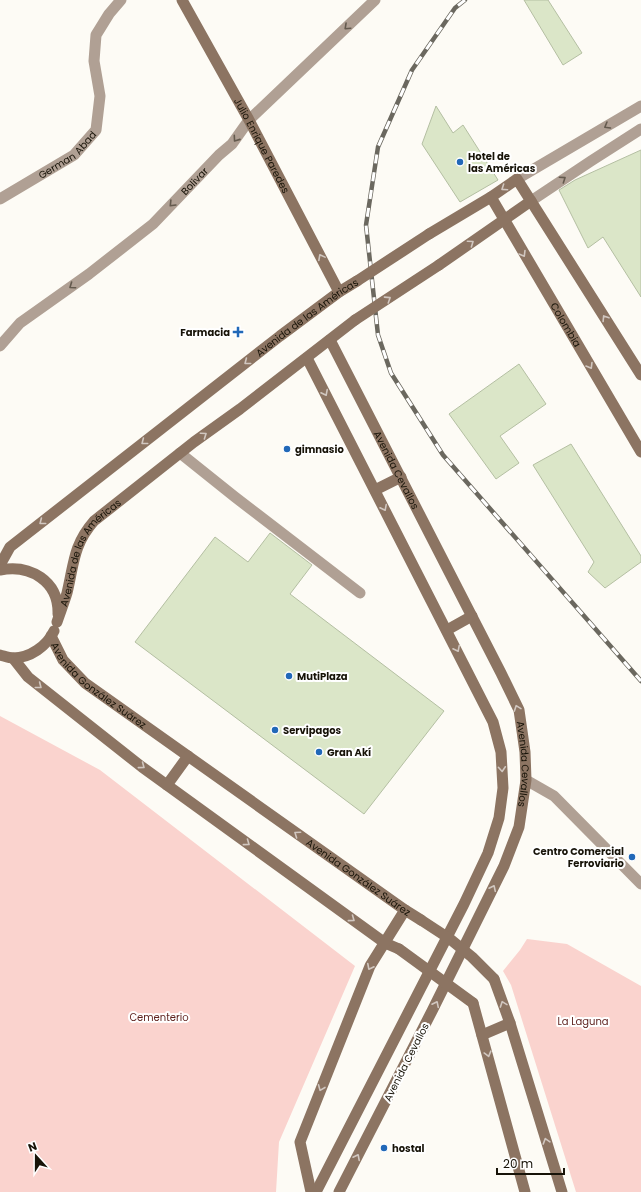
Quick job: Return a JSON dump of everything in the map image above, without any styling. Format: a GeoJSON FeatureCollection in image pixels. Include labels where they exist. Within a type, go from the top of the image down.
{"type":"FeatureCollection","features":[{"type":"Feature","properties":{"kind":"main road","name":"Julio Enrique Paredes"},"geometry":{"type":"LineString","coordinates":[[182,0],[249,120],[339,292]]}},
{"type":"Feature","properties":{"kind":"main road","name":"Avenida de las Américas"},"geometry":{"type":"LineString","coordinates":[[0,565],[10,547],[280,336],[339,292],[429,234],[491,197],[517,179]]}},
{"type":"Feature","properties":{"kind":"main road"},"geometry":{"type":"LineString","coordinates":[[517,179],[641,375]]}},
{"type":"Feature","properties":{"kind":"main road","name":"Colombia"},"geometry":{"type":"LineString","coordinates":[[491,197],[503,220],[641,452]]}},
{"type":"Feature","properties":{"kind":"main road","name":"Avenida de las Américas"},"geometry":{"type":"LineString","coordinates":[[57,622],[67,593],[77,546],[84,532],[94,521],[180,453],[307,358],[355,320],[439,265],[531,201]]}},
{"type":"Feature","properties":{"kind":"main road","name":"Avenida Cevallos"},"geometry":{"type":"LineString","coordinates":[[330,340],[519,710],[525,752],[526,780],[519,826],[504,866],[340,1192]]}},
{"type":"Feature","properties":{"kind":"main road","name":"Avenida Cevallos"},"geometry":{"type":"LineString","coordinates":[[307,358],[493,722],[501,752],[503,788],[499,818],[488,853],[464,904],[316,1192]]}},
{"type":"Feature","properties":{"kind":"main road"},"geometry":{"type":"LineString","coordinates":[[375,490],[401,477]]}},
{"type":"Feature","properties":{"kind":"main road","name":"Avenida González Suárez"},"geometry":{"type":"LineString","coordinates":[[0,570],[11,568],[24,569],[37,575],[48,584],[55,596],[58,609],[57,622],[51,636],[41,648],[28,655],[13,658],[0,655]]}},
{"type":"Feature","properties":{"kind":"main road"},"geometry":{"type":"LineString","coordinates":[[447,630],[472,616]]}},
{"type":"Feature","properties":{"kind":"main road","name":"Avenida González Suárez"},"geometry":{"type":"LineString","coordinates":[[51,636],[63,660],[85,683],[405,910],[450,939],[467,952],[494,979],[510,1023],[562,1192]]}},
{"type":"Feature","properties":{"kind":"main road"},"geometry":{"type":"LineString","coordinates":[[13,658],[28,678],[167,785],[385,943],[399,949],[473,1003],[526,1192]]}},
{"type":"Feature","properties":{"kind":"main road"},"geometry":{"type":"LineString","coordinates":[[167,785],[188,756]]}},
{"type":"Feature","properties":{"kind":"main road"},"geometry":{"type":"LineString","coordinates":[[311,1192],[300,1142],[370,966],[405,910]]}},
{"type":"Feature","properties":{"kind":"main road"},"geometry":{"type":"LineString","coordinates":[[482,1035],[510,1023]]}},
{"type":"Feature","properties":{"kind":"street","name":"German Abad"},"geometry":{"type":"LineString","coordinates":[[0,199],[74,155],[96,130],[100,96],[94,61],[96,35],[120,0]]}},
{"type":"Feature","properties":{"kind":"street","name":"Bolivar"},"geometry":{"type":"LineString","coordinates":[[0,346],[20,323],[89,274],[153,224],[219,155],[232,144],[249,120],[375,0]]}},
{"type":"Feature","properties":{"kind":"street","name":"Avenida de las Américas"},"geometry":{"type":"LineString","coordinates":[[517,179],[641,106]]}},
{"type":"Feature","properties":{"kind":"street","name":"Avenida de las Américas"},"geometry":{"type":"LineString","coordinates":[[531,201],[641,129]]}},
{"type":"Feature","properties":{"kind":"street"},"geometry":{"type":"LineString","coordinates":[[180,453],[360,593]]}},
{"type":"Feature","properties":{"kind":"street"},"geometry":{"type":"LineString","coordinates":[[526,780],[554,796],[641,884]]}},
{"type":"Feature","properties":{"kind":"green space","name":"Cementerio"},"geometry":{"type":"Polygon","coordinates":[[[0,716],[100,770],[355,966],[279,1142],[276,1192],[0,1192],[0,716]]]}},
{"type":"Feature","properties":{"kind":"green space","name":"La Laguna"},"geometry":{"type":"Polygon","coordinates":[[[527,939],[567,944],[641,986],[641,1192],[576,1192],[511,985],[503,971],[527,939]]]}},
{"type":"Feature","properties":{"kind":"building"},"geometry":{"type":"Polygon","coordinates":[[[524,0],[548,0],[582,53],[563,65],[524,0]]]}},
{"type":"Feature","properties":{"kind":"building","name":"Hotel de las Américas"},"geometry":{"type":"Polygon","coordinates":[[[436,106],[453,133],[463,125],[498,180],[460,202],[422,144],[436,106]]]}},
{"type":"Feature","properties":{"kind":"building"},"geometry":{"type":"Polygon","coordinates":[[[641,150],[641,297],[603,237],[588,248],[559,190],[575,180],[641,150]]]}},
{"type":"Feature","properties":{"kind":"building"},"geometry":{"type":"Polygon","coordinates":[[[519,364],[546,404],[500,436],[519,463],[496,479],[449,414],[519,364]]]}},
{"type":"Feature","properties":{"kind":"building"},"geometry":{"type":"Polygon","coordinates":[[[571,444],[641,556],[641,562],[605,588],[588,572],[594,562],[533,465],[571,444]]]}},
{"type":"Feature","properties":{"kind":"building","name":"MutiPlaza"},"geometry":{"type":"Polygon","coordinates":[[[270,533],[312,565],[290,594],[444,711],[364,814],[135,642],[215,537],[248,562],[270,533]]]}},
{"type":"Feature","properties":{"kind":"railway"},"geometry":{"type":"LineString","coordinates":[[465,0],[455,8],[412,70],[378,147],[366,225],[378,335],[391,373],[443,455],[641,681]]}},
{"type":"Feature","properties":{"kind":"place","name":"Hotel de las Américas"},"geometry":{"type":"Point","coordinates":[460,162]}},
{"type":"Feature","properties":{"kind":"place","name":"Farmacia"},"geometry":{"type":"Point","coordinates":[238,332]}},
{"type":"Feature","properties":{"kind":"place","name":"gimnasio"},"geometry":{"type":"Point","coordinates":[287,449]}},
{"type":"Feature","properties":{"kind":"place","name":"MutiPlaza"},"geometry":{"type":"Point","coordinates":[289,676]}},
{"type":"Feature","properties":{"kind":"place","name":"Servipagos"},"geometry":{"type":"Point","coordinates":[275,730]}},
{"type":"Feature","properties":{"kind":"place","name":"Gran Akí"},"geometry":{"type":"Point","coordinates":[319,752]}},
{"type":"Feature","properties":{"kind":"place","name":"Centro Comercial Ferroviario"},"geometry":{"type":"Point","coordinates":[632,857]}},
{"type":"Feature","properties":{"kind":"place","name":"hostal"},"geometry":{"type":"Point","coordinates":[384,1148]}}]}
